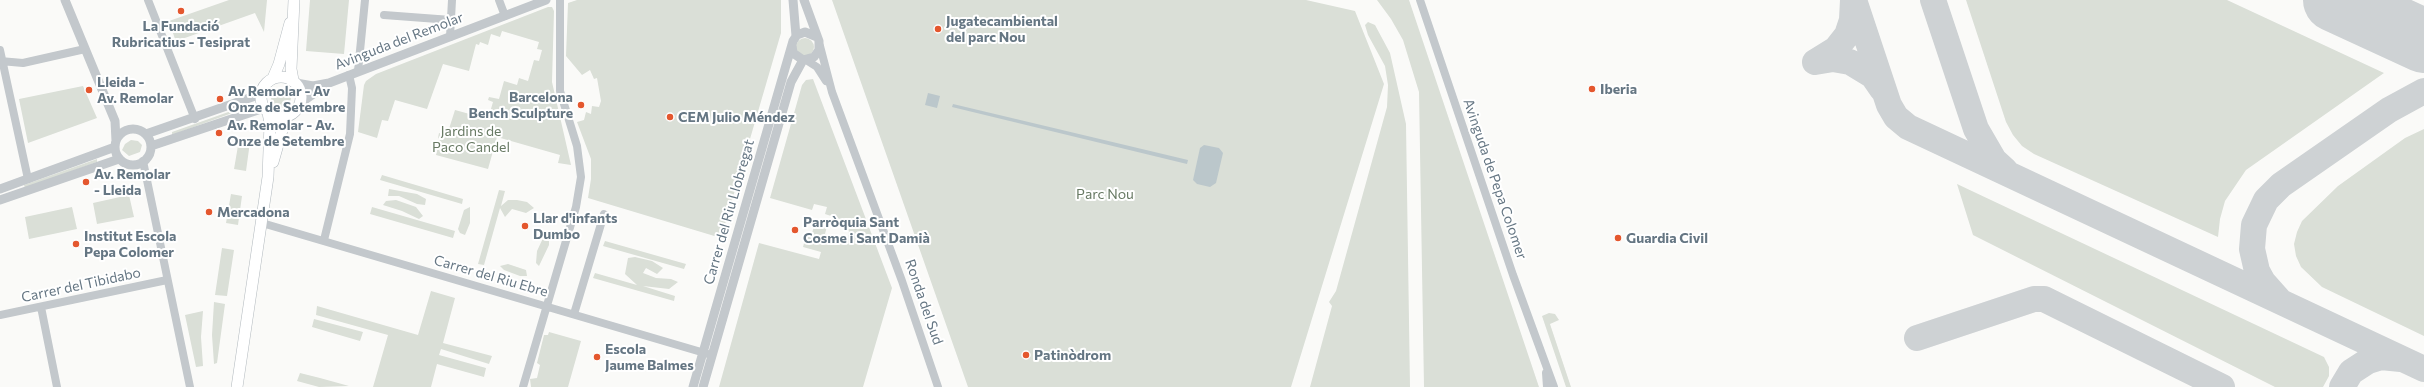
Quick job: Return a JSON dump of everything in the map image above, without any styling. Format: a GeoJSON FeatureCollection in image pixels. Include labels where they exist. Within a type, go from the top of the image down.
{"type":"FeatureCollection","features":[{"type":"Feature","properties":{"kind":"main road"},"geometry":{"type":"LineString","coordinates":[[266,110],[278,116],[286,116],[293,112],[299,104],[300,93],[294,82],[291,69],[294,0]]}},
{"type":"Feature","properties":{"kind":"main road"},"geometry":{"type":"LineString","coordinates":[[273,78],[279,64],[284,39],[292,19]]}},
{"type":"Feature","properties":{"kind":"main road"},"geometry":{"type":"LineString","coordinates":[[237,387],[268,176],[270,123],[260,94],[264,85],[273,78],[282,76],[294,82]]}},
{"type":"Feature","properties":{"kind":"main road"},"geometry":{"type":"LineString","coordinates":[[268,176],[286,116]]}},
{"type":"Feature","properties":{"kind":"street"},"geometry":{"type":"LineString","coordinates":[[65,0],[114,121],[115,144],[119,159]]}},
{"type":"Feature","properties":{"kind":"street"},"geometry":{"type":"LineString","coordinates":[[148,0],[195,119]]}},
{"type":"Feature","properties":{"kind":"street"},"geometry":{"type":"LineString","coordinates":[[358,71],[365,0]]}},
{"type":"Feature","properties":{"kind":"street"},"geometry":{"type":"LineString","coordinates":[[450,37],[452,0]]}},
{"type":"Feature","properties":{"kind":"street"},"geometry":{"type":"LineString","coordinates":[[499,0],[505,16]]}},
{"type":"Feature","properties":{"kind":"street","name":"Avinguda del Remolar"},"geometry":{"type":"LineString","coordinates":[[299,104],[329,83],[505,16],[527,4],[546,0]]}},
{"type":"Feature","properties":{"kind":"street"},"geometry":{"type":"LineString","coordinates":[[523,387],[576,207],[582,177],[577,146],[560,91],[560,0]]}},
{"type":"Feature","properties":{"kind":"street"},"geometry":{"type":"LineString","coordinates":[[793,0],[796,36],[792,45],[793,53],[804,60],[817,54],[818,42],[806,32],[796,36]]}},
{"type":"Feature","properties":{"kind":"street","name":"Ronda del Sud"},"geometry":{"type":"LineString","coordinates":[[804,0],[832,92],[902,281],[938,387]]}},
{"type":"Feature","properties":{"kind":"street","name":"Avinguda de Pepa Colomer"},"geometry":{"type":"LineString","coordinates":[[1420,0],[1554,387]]}},
{"type":"Feature","properties":{"kind":"street"},"geometry":{"type":"LineString","coordinates":[[384,15],[451,20]]}},
{"type":"Feature","properties":{"kind":"street","name":"Carrer del Riu Llobregat"},"geometry":{"type":"LineString","coordinates":[[702,387],[707,354],[792,45]]}},
{"type":"Feature","properties":{"kind":"street"},"geometry":{"type":"LineString","coordinates":[[1,61],[23,63],[85,49]]}},
{"type":"Feature","properties":{"kind":"street"},"geometry":{"type":"LineString","coordinates":[[0,50],[1,61],[28,179]]}},
{"type":"Feature","properties":{"kind":"street","name":"Ronda del Sud"},"geometry":{"type":"LineString","coordinates":[[804,60],[817,67],[832,92]]}},
{"type":"Feature","properties":{"kind":"street","name":"Carrer del Riu Llobregat"},"geometry":{"type":"LineString","coordinates":[[693,387],[707,354],[791,82],[804,60]]}},
{"type":"Feature","properties":{"kind":"street"},"geometry":{"type":"LineString","coordinates":[[324,240],[350,134],[352,88],[349,75]]}},
{"type":"Feature","properties":{"kind":"street","name":"Avinguda del Remolar"},"geometry":{"type":"LineString","coordinates":[[294,82],[308,86],[329,83]]}},
{"type":"Feature","properties":{"kind":"street"},"geometry":{"type":"LineString","coordinates":[[146,134],[195,119],[260,94]]}},
{"type":"Feature","properties":{"kind":"street"},"geometry":{"type":"LineString","coordinates":[[104,151],[112,133],[112,119],[110,110]]}},
{"type":"Feature","properties":{"kind":"street"},"geometry":{"type":"LineString","coordinates":[[151,146],[247,113],[266,110]]}},
{"type":"Feature","properties":{"kind":"street"},"geometry":{"type":"LineString","coordinates":[[0,200],[119,159],[132,165],[143,161],[147,157],[151,146],[146,134],[136,129],[125,130],[114,121]]}},
{"type":"Feature","properties":{"kind":"street"},"geometry":{"type":"LineString","coordinates":[[0,189],[104,151],[115,144],[125,130]]}},
{"type":"Feature","properties":{"kind":"street"},"geometry":{"type":"LineString","coordinates":[[143,161],[190,387]]}},
{"type":"Feature","properties":{"kind":"street"},"geometry":{"type":"LineString","coordinates":[[574,314],[604,214]]}},
{"type":"Feature","properties":{"kind":"street","name":"Carrer del Riu Ebre"},"geometry":{"type":"LineString","coordinates":[[262,223],[324,240],[707,354]]}},
{"type":"Feature","properties":{"kind":"street","name":"Carrer del Tibidabo"},"geometry":{"type":"LineString","coordinates":[[0,315],[167,280]]}},
{"type":"Feature","properties":{"kind":"street"},"geometry":{"type":"LineString","coordinates":[[41,307],[57,387]]}},
{"type":"Feature","properties":{"kind":"street","name":"Avinguda de Pepa Colomer"},"geometry":{"type":"LineString","coordinates":[[1546,366],[1547,387]]}},
{"type":"Feature","properties":{"kind":"green space"},"geometry":{"type":"Polygon","coordinates":[[[229,0],[267,0],[264,32],[255,13],[182,39],[177,45],[169,21],[229,0]]]}},
{"type":"Feature","properties":{"kind":"green space"},"geometry":{"type":"Polygon","coordinates":[[[310,0],[349,0],[344,54],[306,51],[310,0]]]}},
{"type":"Feature","properties":{"kind":"green space","name":"CEM Julio Méndez"},"geometry":{"type":"Polygon","coordinates":[[[577,0],[781,0],[781,33],[721,238],[588,198],[591,179],[591,159],[577,122],[584,120],[586,112],[591,114],[592,106],[599,107],[601,101],[597,78],[594,79],[590,70],[582,75],[566,56],[568,3],[577,0]]]}},
{"type":"Feature","properties":{"kind":"green space","name":"Parc Nou"},"geometry":{"type":"Polygon","coordinates":[[[832,0],[1306,0],[1355,11],[1384,84],[1291,387],[968,387],[832,0]]]}},
{"type":"Feature","properties":{"kind":"green space"},"geometry":{"type":"Polygon","coordinates":[[[1377,0],[1409,0],[1539,387],[1424,387],[1419,92],[1403,40],[1391,19],[1377,0]]]}},
{"type":"Feature","properties":{"kind":"green space"},"geometry":{"type":"Polygon","coordinates":[[[1966,0],[2227,0],[2384,73],[2246,170],[2225,201],[2220,219],[2218,237],[2034,154],[2022,146],[2013,135],[2006,122],[1966,0]]]}},
{"type":"Feature","properties":{"kind":"green space","name":"Jardins de Paco Candel"},"geometry":{"type":"Polygon","coordinates":[[[548,7],[552,7],[554,11],[552,82],[571,165],[558,163],[560,155],[497,137],[488,169],[436,155],[440,139],[438,138],[439,133],[447,135],[455,110],[488,119],[493,102],[488,100],[489,97],[499,99],[504,81],[517,85],[519,78],[528,81],[534,60],[539,61],[542,50],[537,49],[539,42],[502,31],[500,37],[491,34],[488,45],[480,42],[479,45],[476,44],[469,71],[443,64],[427,109],[395,100],[388,121],[382,120],[377,138],[358,132],[364,85],[366,81],[376,74],[548,7]]]}},
{"type":"Feature","properties":{"kind":"green space"},"geometry":{"type":"Polygon","coordinates":[[[1368,22],[1375,25],[1390,53],[1406,124],[1410,387],[1310,387],[1332,306],[1329,302],[1336,291],[1387,107],[1388,85],[1385,66],[1368,35],[1365,25],[1368,22]]]}},
{"type":"Feature","properties":{"kind":"green space"},"geometry":{"type":"Polygon","coordinates":[[[805,38],[811,41],[814,47],[811,53],[805,56],[799,53],[796,47],[799,41],[805,38]]]}},
{"type":"Feature","properties":{"kind":"green space"},"geometry":{"type":"Polygon","coordinates":[[[813,79],[892,288],[863,387],[719,387],[759,243],[819,259],[821,252],[803,247],[807,232],[812,233],[815,223],[827,226],[825,234],[847,240],[849,231],[844,229],[846,221],[825,214],[827,207],[814,204],[812,210],[770,198],[802,85],[806,80],[813,79]]]}},
{"type":"Feature","properties":{"kind":"green space"},"geometry":{"type":"Polygon","coordinates":[[[83,86],[97,118],[28,143],[19,99],[83,86]]]}},
{"type":"Feature","properties":{"kind":"green space"},"geometry":{"type":"Polygon","coordinates":[[[277,88],[285,88],[291,94],[291,102],[285,108],[277,108],[271,102],[271,94],[277,88]]]}},
{"type":"Feature","properties":{"kind":"green space"},"geometry":{"type":"Polygon","coordinates":[[[234,110],[235,112],[172,135],[172,132],[234,110]]]}},
{"type":"Feature","properties":{"kind":"green space"},"geometry":{"type":"Polygon","coordinates":[[[2424,129],[2424,336],[2322,287],[2301,267],[2296,256],[2294,244],[2302,221],[2338,186],[2405,138],[2424,129]]]}},
{"type":"Feature","properties":{"kind":"green space"},"geometry":{"type":"Polygon","coordinates":[[[131,140],[138,141],[142,145],[140,152],[129,156],[122,150],[125,144],[131,140]]]}},
{"type":"Feature","properties":{"kind":"green space"},"geometry":{"type":"Polygon","coordinates":[[[239,140],[250,142],[246,171],[234,169],[239,140]]]}},
{"type":"Feature","properties":{"kind":"green space"},"geometry":{"type":"Polygon","coordinates":[[[97,159],[97,162],[25,188],[24,185],[97,159]]]}},
{"type":"Feature","properties":{"kind":"green space"},"geometry":{"type":"Polygon","coordinates":[[[382,175],[463,199],[462,204],[380,180],[382,175]]]}},
{"type":"Feature","properties":{"kind":"green space"},"geometry":{"type":"Polygon","coordinates":[[[1957,184],[2324,357],[2329,367],[2329,376],[2323,387],[2275,387],[1973,235],[1957,184]]]}},
{"type":"Feature","properties":{"kind":"green space"},"geometry":{"type":"Polygon","coordinates":[[[389,189],[417,194],[426,199],[425,205],[417,204],[399,196],[388,196],[389,189]]]}},
{"type":"Feature","properties":{"kind":"green space"},"geometry":{"type":"Polygon","coordinates":[[[499,190],[505,191],[501,206],[508,200],[517,200],[527,202],[534,208],[526,213],[512,209],[505,217],[500,208],[484,265],[478,264],[499,190]]]}},
{"type":"Feature","properties":{"kind":"green space"},"geometry":{"type":"Polygon","coordinates":[[[231,194],[242,196],[238,225],[226,223],[231,194]]]}},
{"type":"Feature","properties":{"kind":"green space"},"geometry":{"type":"Polygon","coordinates":[[[129,195],[134,217],[97,224],[93,203],[129,195]]]}},
{"type":"Feature","properties":{"kind":"green space"},"geometry":{"type":"Polygon","coordinates":[[[396,200],[416,207],[423,216],[419,219],[402,211],[383,205],[386,201],[396,200]]]}},
{"type":"Feature","properties":{"kind":"green space"},"geometry":{"type":"Polygon","coordinates":[[[72,207],[77,229],[29,239],[25,217],[72,207]]]}},
{"type":"Feature","properties":{"kind":"green space"},"geometry":{"type":"Polygon","coordinates":[[[372,207],[455,231],[453,238],[370,214],[372,207]]]}},
{"type":"Feature","properties":{"kind":"green space"},"geometry":{"type":"Polygon","coordinates":[[[470,207],[470,223],[465,235],[460,233],[458,229],[464,210],[470,207]]]}},
{"type":"Feature","properties":{"kind":"green space"},"geometry":{"type":"Polygon","coordinates":[[[544,236],[549,236],[549,245],[539,266],[536,263],[537,251],[544,236]]]}},
{"type":"Feature","properties":{"kind":"green space"},"geometry":{"type":"Polygon","coordinates":[[[605,241],[686,264],[684,269],[603,246],[605,241]]]}},
{"type":"Feature","properties":{"kind":"green space"},"geometry":{"type":"Polygon","coordinates":[[[222,248],[234,250],[227,296],[215,295],[222,248]]]}},
{"type":"Feature","properties":{"kind":"green space"},"geometry":{"type":"Polygon","coordinates":[[[635,257],[652,261],[663,268],[657,274],[646,268],[643,273],[656,278],[671,279],[678,282],[669,289],[643,286],[675,296],[674,301],[593,278],[595,273],[637,285],[625,274],[628,258],[635,257]]]}},
{"type":"Feature","properties":{"kind":"green space"},"geometry":{"type":"Polygon","coordinates":[[[508,264],[526,270],[527,276],[520,276],[504,270],[500,266],[508,264]]]}},
{"type":"Feature","properties":{"kind":"green space"},"geometry":{"type":"Polygon","coordinates":[[[431,291],[455,298],[443,343],[492,356],[489,364],[441,349],[439,355],[486,368],[484,377],[437,364],[431,387],[373,387],[388,335],[316,315],[317,306],[418,335],[431,291]]]}},
{"type":"Feature","properties":{"kind":"green space"},"geometry":{"type":"Polygon","coordinates":[[[214,302],[225,304],[217,363],[214,364],[212,335],[214,302]]]}},
{"type":"Feature","properties":{"kind":"green space"},"geometry":{"type":"Polygon","coordinates":[[[203,311],[201,337],[203,366],[196,367],[185,315],[203,311]]]}},
{"type":"Feature","properties":{"kind":"green space"},"geometry":{"type":"Polygon","coordinates":[[[1549,313],[1555,314],[1559,320],[1550,324],[1571,387],[1566,387],[1542,316],[1549,313]]]}},
{"type":"Feature","properties":{"kind":"green space"},"geometry":{"type":"Polygon","coordinates":[[[314,319],[363,332],[360,341],[312,327],[314,319]]]}},
{"type":"Feature","properties":{"kind":"green space"},"geometry":{"type":"Polygon","coordinates":[[[549,332],[581,341],[568,387],[531,387],[530,379],[537,378],[540,365],[537,363],[544,335],[548,335],[549,332]]]}},
{"type":"Feature","properties":{"kind":"green space"},"geometry":{"type":"Polygon","coordinates":[[[300,373],[349,386],[319,387],[297,381],[300,373]]]}},
{"type":"Feature","properties":{"kind":"shaded area"},"geometry":{"type":"Polygon","coordinates":[[[928,93],[940,96],[937,108],[925,105],[928,93]]]}},
{"type":"Feature","properties":{"kind":"shaded area"},"geometry":{"type":"Polygon","coordinates":[[[953,104],[1188,160],[1187,164],[952,107],[953,104]]]}},
{"type":"Feature","properties":{"kind":"shaded area"},"geometry":{"type":"Polygon","coordinates":[[[1204,145],[1219,148],[1223,153],[1216,183],[1210,187],[1197,184],[1193,180],[1200,148],[1204,145]]]}},
{"type":"Feature","properties":{"kind":"taxiway"},"geometry":{"type":"LineString","coordinates":[[1815,62],[1836,49],[1847,35],[1852,20],[1853,0]]}},
{"type":"Feature","properties":{"kind":"taxiway"},"geometry":{"type":"LineString","coordinates":[[1854,0],[1889,105],[1896,117],[1908,127],[2424,369]]}},
{"type":"Feature","properties":{"kind":"taxiway"},"geometry":{"type":"LineString","coordinates":[[1933,0],[1976,129],[1994,160],[2005,170]]}},
{"type":"Feature","properties":{"kind":"taxiway"},"geometry":{"type":"LineString","coordinates":[[1815,62],[1833,59],[1850,62],[1873,76],[1882,89]]}},
{"type":"Feature","properties":{"kind":"taxiway"},"geometry":{"type":"LineString","coordinates":[[2279,300],[2263,282],[2257,271],[2252,249],[2254,225],[2266,200],[2281,185],[2389,110],[2424,91]]}},
{"type":"Feature","properties":{"kind":"taxiway"},"geometry":{"type":"LineString","coordinates":[[1917,338],[2034,299],[2044,299],[2222,387]]}},
{"type":"Feature","properties":{"kind":"taxiway"},"geometry":{"type":"LineString","coordinates":[[2342,387],[2351,372],[2368,361],[2381,357],[2401,359]]}},
{"type":"Feature","properties":{"kind":"runway"},"geometry":{"type":"LineString","coordinates":[[2335,0],[2424,41]]}},
{"type":"Feature","properties":{"kind":"place","name":"La Fundació Rubricatius - Tesiprat"},"geometry":{"type":"Point","coordinates":[181,11]}},
{"type":"Feature","properties":{"kind":"place","name":"Jugatecambiental del parc Nou"},"geometry":{"type":"Point","coordinates":[938,29]}},
{"type":"Feature","properties":{"kind":"place","name":"Iberia"},"geometry":{"type":"Point","coordinates":[1592,89]}},
{"type":"Feature","properties":{"kind":"place","name":"Lleida - Av. Remolar"},"geometry":{"type":"Point","coordinates":[89,90]}},
{"type":"Feature","properties":{"kind":"place","name":"Av Remolar - Av Onze de Setembre"},"geometry":{"type":"Point","coordinates":[220,99]}},
{"type":"Feature","properties":{"kind":"place","name":"Barcelona Bench Sculpture"},"geometry":{"type":"Point","coordinates":[581,105]}},
{"type":"Feature","properties":{"kind":"place","name":"CEM Julio Méndez"},"geometry":{"type":"Point","coordinates":[670,117]}},
{"type":"Feature","properties":{"kind":"place","name":"Av. Remolar - Av. Onze de Setembre"},"geometry":{"type":"Point","coordinates":[219,133]}},
{"type":"Feature","properties":{"kind":"place","name":"Av. Remolar - Lleida"},"geometry":{"type":"Point","coordinates":[86,182]}},
{"type":"Feature","properties":{"kind":"place","name":"Mercadona"},"geometry":{"type":"Point","coordinates":[209,212]}},
{"type":"Feature","properties":{"kind":"place","name":"Llar d'infants Dumbo"},"geometry":{"type":"Point","coordinates":[525,226]}},
{"type":"Feature","properties":{"kind":"place","name":"Parròquia Sant Cosme i Sant Damià"},"geometry":{"type":"Point","coordinates":[795,230]}},
{"type":"Feature","properties":{"kind":"place","name":"Guardia Civil"},"geometry":{"type":"Point","coordinates":[1618,238]}},
{"type":"Feature","properties":{"kind":"place","name":"Institut Escola Pepa Colomer"},"geometry":{"type":"Point","coordinates":[76,244]}},
{"type":"Feature","properties":{"kind":"place","name":"Patinòdrom"},"geometry":{"type":"Point","coordinates":[1026,355]}},
{"type":"Feature","properties":{"kind":"place","name":"Escola Jaume Balmes"},"geometry":{"type":"Point","coordinates":[597,357]}}]}
